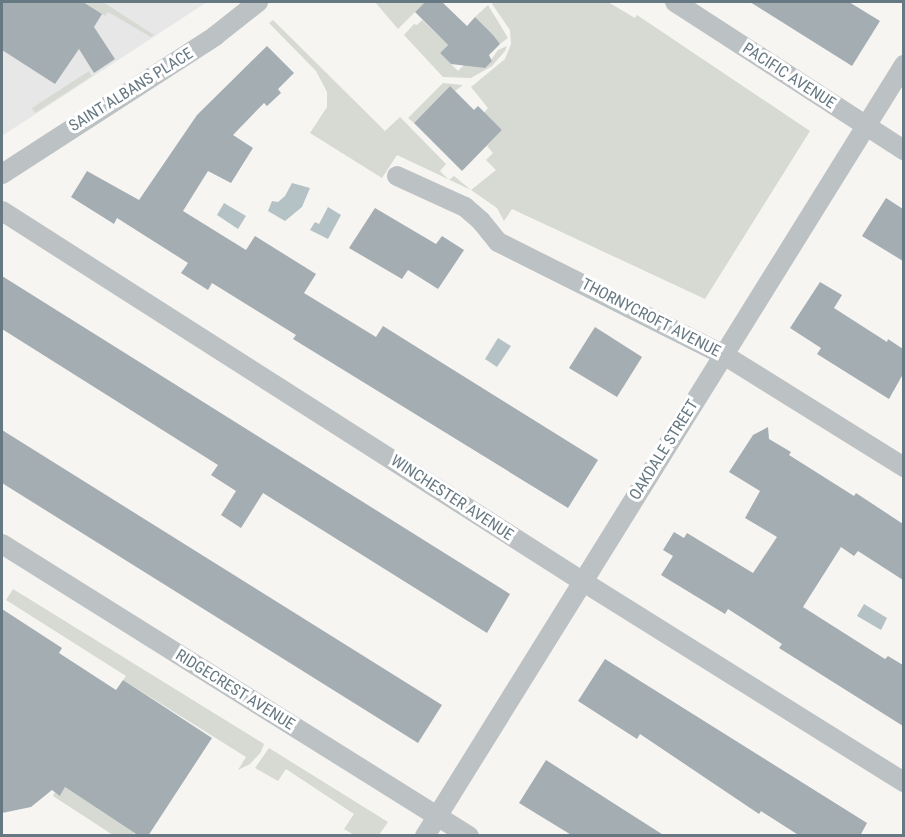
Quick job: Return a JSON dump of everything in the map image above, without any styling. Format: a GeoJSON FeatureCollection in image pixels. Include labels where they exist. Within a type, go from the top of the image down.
{"type":"FeatureCollection","features":[{"type":"Feature","properties":{"kind":"street","name":"SAINT ALBANS PLACE"},"geometry":{"type":"LineString","coordinates":[[2,174],[215,36],[258,2]]}},
{"type":"Feature","properties":{"kind":"street","name":"PACIFIC AVENUE"},"geometry":{"type":"LineString","coordinates":[[675,2],[903,150]]}},
{"type":"Feature","properties":{"kind":"street","name":"OAKDALE STREET"},"geometry":{"type":"LineString","coordinates":[[424,836],[903,65]]}},
{"type":"Feature","properties":{"kind":"street","name":"THORNYCROFT AVENUE"},"geometry":{"type":"LineString","coordinates":[[397,176],[465,207],[481,221],[498,242],[724,355],[903,467]]}},
{"type":"Feature","properties":{"kind":"street","name":"WINCHESTER AVENUE"},"geometry":{"type":"LineString","coordinates":[[2,211],[582,581],[903,782]]}},
{"type":"Feature","properties":{"kind":"street","name":"RIDGECREST AVENUE"},"geometry":{"type":"LineString","coordinates":[[2,544],[469,836]]}},
{"type":"Feature","properties":{"kind":"shaded area"},"geometry":{"type":"Polygon","coordinates":[[[2,2],[207,2],[2,136],[2,2]]]}},
{"type":"Feature","properties":{"kind":"shaded area"},"geometry":{"type":"Polygon","coordinates":[[[83,2],[103,2],[154,35],[151,37],[108,12],[105,16],[83,2]]]}},
{"type":"Feature","properties":{"kind":"shaded area"},"geometry":{"type":"Polygon","coordinates":[[[375,2],[425,2],[398,29],[375,2]]]}},
{"type":"Feature","properties":{"kind":"shaded area"},"geometry":{"type":"Polygon","coordinates":[[[494,2],[608,2],[635,18],[637,15],[810,131],[705,299],[512,209],[504,221],[497,208],[471,190],[496,170],[486,160],[493,153],[487,146],[502,130],[484,113],[488,108],[471,87],[505,59],[511,44],[510,30],[492,4],[494,2]]]}},
{"type":"Feature","properties":{"kind":"shaded area"},"geometry":{"type":"Polygon","coordinates":[[[488,5],[508,38],[500,44],[475,17],[488,5]]]}},
{"type":"Feature","properties":{"kind":"shaded area"},"geometry":{"type":"Polygon","coordinates":[[[273,20],[385,131],[400,117],[446,164],[440,171],[448,179],[397,155],[382,178],[310,133],[327,107],[327,92],[316,71],[269,23],[273,20]]]}},
{"type":"Feature","properties":{"kind":"shaded area"},"geometry":{"type":"Polygon","coordinates":[[[422,20],[448,45],[440,53],[458,71],[469,60],[477,67],[485,68],[498,50],[507,46],[492,66],[471,78],[443,77],[404,35],[414,24],[417,25],[422,20]]]}},
{"type":"Feature","properties":{"kind":"shaded area"},"geometry":{"type":"Polygon","coordinates":[[[89,71],[92,76],[35,113],[32,108],[89,71]]]}},
{"type":"Feature","properties":{"kind":"shaded area"},"geometry":{"type":"Polygon","coordinates":[[[443,83],[463,85],[455,91],[449,87],[414,123],[408,118],[443,83]]]}},
{"type":"Feature","properties":{"kind":"shaded area"},"geometry":{"type":"Polygon","coordinates":[[[454,176],[471,190],[449,180],[454,176]]]}},
{"type":"Feature","properties":{"kind":"shaded area"},"geometry":{"type":"Polygon","coordinates":[[[292,183],[310,188],[302,207],[285,221],[268,211],[272,201],[278,202],[285,196],[292,183]]]}},
{"type":"Feature","properties":{"kind":"shaded area"},"geometry":{"type":"Polygon","coordinates":[[[224,203],[246,216],[238,229],[217,215],[224,203]]]}},
{"type":"Feature","properties":{"kind":"shaded area"},"geometry":{"type":"Polygon","coordinates":[[[328,207],[341,215],[328,239],[310,230],[315,222],[319,224],[328,207]]]}},
{"type":"Feature","properties":{"kind":"shaded area"},"geometry":{"type":"Polygon","coordinates":[[[498,338],[511,346],[497,367],[485,359],[498,338]]]}},
{"type":"Feature","properties":{"kind":"shaded area"},"geometry":{"type":"Polygon","coordinates":[[[13,589],[264,744],[261,752],[250,764],[238,770],[246,757],[123,680],[126,676],[6,600],[13,589]]]}},
{"type":"Feature","properties":{"kind":"shaded area"},"geometry":{"type":"Polygon","coordinates":[[[864,604],[887,618],[881,630],[857,616],[864,604]]]}},
{"type":"Feature","properties":{"kind":"shaded area"},"geometry":{"type":"Polygon","coordinates":[[[269,748],[388,822],[379,835],[354,835],[344,829],[354,814],[286,769],[278,781],[255,768],[269,748]]]}},
{"type":"Feature","properties":{"kind":"shaded area"},"geometry":{"type":"Polygon","coordinates":[[[65,787],[134,833],[133,835],[113,835],[53,796],[55,792],[61,795],[65,787]]]}},
{"type":"Feature","properties":{"kind":"building"},"geometry":{"type":"Polygon","coordinates":[[[2,2],[83,2],[102,14],[94,27],[115,59],[94,73],[79,49],[55,84],[2,50],[2,2]]]}},
{"type":"Feature","properties":{"kind":"building"},"geometry":{"type":"Polygon","coordinates":[[[425,2],[442,2],[467,26],[475,17],[500,44],[489,55],[492,61],[485,68],[451,64],[440,53],[448,45],[415,12],[425,2]]]}},
{"type":"Feature","properties":{"kind":"building"},"geometry":{"type":"Polygon","coordinates":[[[750,2],[849,2],[880,21],[852,66],[750,2]]]}},
{"type":"Feature","properties":{"kind":"building"},"geometry":{"type":"Polygon","coordinates":[[[267,46],[294,73],[278,89],[281,93],[267,106],[264,103],[233,135],[253,148],[231,183],[208,171],[183,211],[246,250],[255,236],[316,274],[304,293],[376,337],[383,326],[598,460],[568,508],[293,339],[296,335],[212,283],[208,290],[181,273],[188,263],[117,218],[114,224],[71,197],[87,171],[139,200],[197,115],[267,46]]]}},
{"type":"Feature","properties":{"kind":"building"},"geometry":{"type":"Polygon","coordinates":[[[450,86],[474,110],[478,106],[502,130],[462,171],[414,123],[450,86]]]}},
{"type":"Feature","properties":{"kind":"building"},"geometry":{"type":"Polygon","coordinates":[[[886,198],[903,209],[903,261],[862,236],[886,198]]]}},
{"type":"Feature","properties":{"kind":"building"},"geometry":{"type":"Polygon","coordinates":[[[375,208],[436,244],[442,236],[464,250],[438,289],[408,270],[402,279],[349,248],[375,208]]]}},
{"type":"Feature","properties":{"kind":"building"},"geometry":{"type":"Polygon","coordinates":[[[2,276],[510,594],[487,633],[263,493],[241,528],[221,515],[236,491],[211,475],[218,465],[2,329],[2,276]]]}},
{"type":"Feature","properties":{"kind":"building"},"geometry":{"type":"Polygon","coordinates":[[[820,282],[842,295],[834,308],[887,342],[888,339],[903,349],[903,374],[889,399],[817,354],[821,348],[790,328],[820,282]]]}},
{"type":"Feature","properties":{"kind":"building"},"geometry":{"type":"Polygon","coordinates":[[[595,327],[642,357],[617,397],[569,368],[595,327]]]}},
{"type":"Feature","properties":{"kind":"building"},"geometry":{"type":"Polygon","coordinates":[[[768,427],[769,439],[791,452],[789,455],[854,496],[856,493],[903,524],[903,580],[858,551],[854,556],[841,547],[803,607],[885,659],[888,656],[903,665],[903,726],[779,648],[782,644],[728,609],[725,614],[661,575],[673,556],[663,550],[674,532],[684,538],[687,533],[753,573],[777,537],[745,518],[760,491],[729,472],[753,435],[768,427]]]}},
{"type":"Feature","properties":{"kind":"building"},"geometry":{"type":"Polygon","coordinates":[[[2,430],[442,705],[418,743],[2,483],[2,430]]]}},
{"type":"Feature","properties":{"kind":"building"},"geometry":{"type":"Polygon","coordinates":[[[2,609],[62,648],[59,653],[116,690],[123,680],[212,738],[148,836],[139,836],[65,787],[60,796],[52,790],[31,807],[2,813],[2,609]]]}},
{"type":"Feature","properties":{"kind":"building"},"geometry":{"type":"Polygon","coordinates":[[[605,659],[867,823],[860,836],[800,836],[761,811],[759,814],[640,734],[637,739],[578,701],[605,659]]]}},
{"type":"Feature","properties":{"kind":"building"},"geometry":{"type":"Polygon","coordinates":[[[546,760],[665,836],[573,836],[519,803],[546,760]]]}}]}
